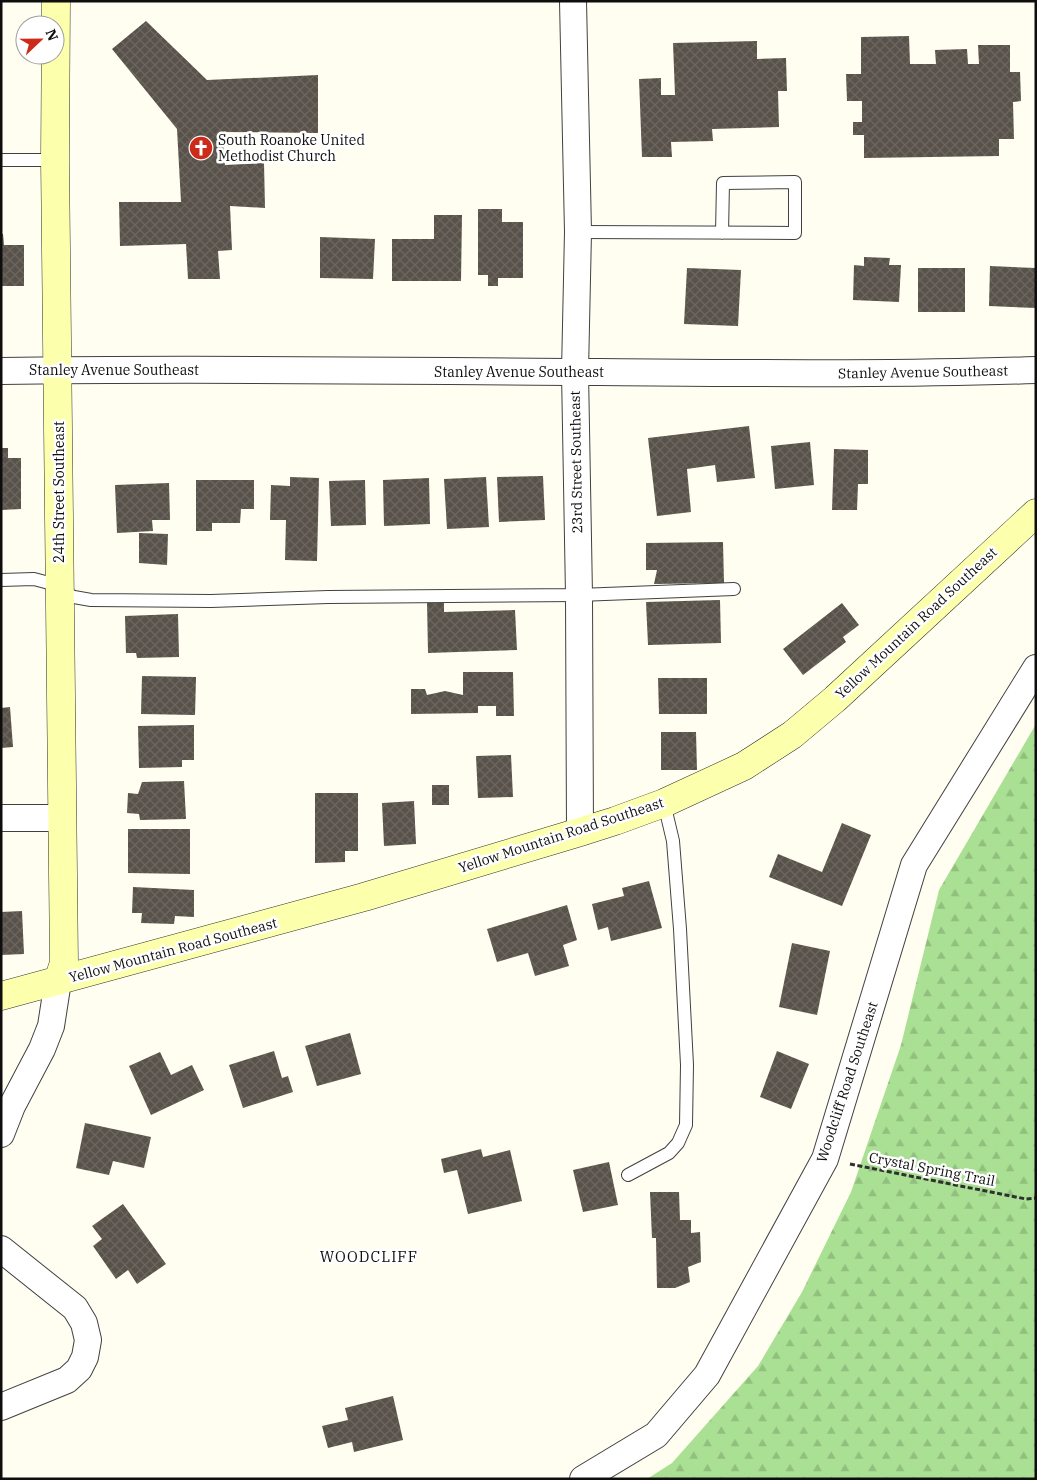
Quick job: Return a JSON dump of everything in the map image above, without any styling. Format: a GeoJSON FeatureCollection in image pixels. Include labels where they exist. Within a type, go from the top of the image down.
{"type":"FeatureCollection","features":[{"type":"Feature","properties":{"kind":"street","name":"24th Street Southeast"},"geometry":{"type":"LineString","coordinates":[[56,1],[64,963],[58,981]]}},
{"type":"Feature","properties":{"kind":"street","name":"23rd Street Southeast"},"geometry":{"type":"LineString","coordinates":[[573,1],[578,232],[575,372],[579,595],[580,832]]}},
{"type":"Feature","properties":{"kind":"street","name":"Stanley Avenue Southeast"},"geometry":{"type":"LineString","coordinates":[[1,370],[819,374],[964,373],[1036,370]]}},
{"type":"Feature","properties":{"kind":"street","name":"Yellow Mountain Road Southeast"},"geometry":{"type":"LineString","coordinates":[[1,996],[364,897],[580,832],[664,803],[744,766],[792,735],[835,699],[1036,513]]}},
{"type":"Feature","properties":{"kind":"street","name":"Woodcliff Road Southeast"},"geometry":{"type":"LineString","coordinates":[[583,1479],[656,1435],[707,1375],[825,1159],[914,865],[1036,668]]}},
{"type":"Feature","properties":{"kind":"street"},"geometry":{"type":"LineString","coordinates":[[1,818],[62,818]]}},
{"type":"Feature","properties":{"kind":"street"},"geometry":{"type":"LineString","coordinates":[[1,1134],[12,1106],[52,1026],[58,981]]}},
{"type":"Feature","properties":{"kind":"street"},"geometry":{"type":"LineString","coordinates":[[1,1249],[75,1308],[84,1323],[88,1340],[85,1357],[79,1370],[67,1380],[1,1407]]}},
{"type":"Feature","properties":{"kind":"lane"},"geometry":{"type":"LineString","coordinates":[[1,160],[56,160]]}},
{"type":"Feature","properties":{"kind":"lane"},"geometry":{"type":"LineString","coordinates":[[578,232],[722,233],[795,233],[796,182],[723,183],[722,233]]}},
{"type":"Feature","properties":{"kind":"lane"},"geometry":{"type":"LineString","coordinates":[[1,580],[34,579],[49,583],[60,591],[74,597],[91,600],[210,601],[328,597],[579,595],[734,589]]}},
{"type":"Feature","properties":{"kind":"lane"},"geometry":{"type":"LineString","coordinates":[[628,1175],[669,1153],[678,1143],[686,1125],[687,1065],[680,929],[673,841],[664,803]]}},
{"type":"Feature","properties":{"kind":"path","name":"Crystal Spring Trail"},"geometry":{"type":"LineString","coordinates":[[825,1159],[1026,1199],[1036,1198]]}},
{"type":"Feature","properties":{"kind":"green space"},"geometry":{"type":"Polygon","coordinates":[[[1036,724],[1036,1479],[647,1479],[672,1463],[758,1366],[802,1292],[851,1192],[901,1045],[939,890],[1036,724]]]}},
{"type":"Feature","properties":{"kind":"building","name":"South Roanoke United Methodist Church"},"geometry":{"type":"Polygon","coordinates":[[[146,21],[207,80],[318,75],[318,133],[222,132],[225,165],[264,163],[265,208],[230,206],[232,250],[218,251],[220,279],[188,279],[186,244],[120,246],[119,202],[181,202],[177,129],[112,49],[146,21]]]}},
{"type":"Feature","properties":{"kind":"building"},"geometry":{"type":"Polygon","coordinates":[[[909,36],[910,64],[936,64],[935,50],[967,49],[968,64],[979,64],[978,45],[1010,45],[1010,72],[1020,72],[1021,101],[1013,102],[1014,139],[999,139],[999,156],[864,158],[864,135],[853,135],[853,122],[862,122],[862,101],[847,101],[846,74],[861,74],[861,37],[909,36]]]}},
{"type":"Feature","properties":{"kind":"building"},"geometry":{"type":"Polygon","coordinates":[[[757,41],[757,59],[786,58],[787,91],[778,91],[779,127],[712,129],[713,141],[671,142],[672,157],[642,157],[639,79],[661,78],[661,95],[675,95],[673,43],[757,41]]]}},
{"type":"Feature","properties":{"kind":"building"},"geometry":{"type":"Polygon","coordinates":[[[478,209],[502,209],[502,222],[523,222],[523,278],[498,278],[498,286],[488,286],[488,275],[478,275],[478,209]]]}},
{"type":"Feature","properties":{"kind":"building"},"geometry":{"type":"Polygon","coordinates":[[[434,215],[462,215],[461,281],[392,281],[392,239],[434,239],[434,215]]]}},
{"type":"Feature","properties":{"kind":"building"},"geometry":{"type":"Polygon","coordinates":[[[1,234],[3,234],[4,245],[24,245],[24,286],[1,286],[1,234]]]}},
{"type":"Feature","properties":{"kind":"building"},"geometry":{"type":"Polygon","coordinates":[[[320,237],[375,239],[373,279],[320,278],[320,237]]]}},
{"type":"Feature","properties":{"kind":"building"},"geometry":{"type":"Polygon","coordinates":[[[864,257],[890,258],[889,265],[901,265],[899,302],[853,300],[854,265],[864,266],[864,257]]]}},
{"type":"Feature","properties":{"kind":"building"},"geometry":{"type":"Polygon","coordinates":[[[990,266],[1036,268],[1036,308],[989,306],[990,266]]]}},
{"type":"Feature","properties":{"kind":"building"},"geometry":{"type":"Polygon","coordinates":[[[687,268],[741,270],[738,326],[684,324],[687,268]]]}},
{"type":"Feature","properties":{"kind":"building"},"geometry":{"type":"Polygon","coordinates":[[[918,268],[965,268],[965,312],[918,312],[918,268]]]}},
{"type":"Feature","properties":{"kind":"building"},"geometry":{"type":"Polygon","coordinates":[[[749,426],[755,478],[717,482],[715,465],[687,469],[691,512],[657,516],[648,438],[749,426]]]}},
{"type":"Feature","properties":{"kind":"building"},"geometry":{"type":"Polygon","coordinates":[[[810,442],[814,485],[775,489],[771,446],[810,442]]]}},
{"type":"Feature","properties":{"kind":"building"},"geometry":{"type":"Polygon","coordinates":[[[1,448],[8,448],[8,458],[21,458],[21,509],[1,510],[1,448]]]}},
{"type":"Feature","properties":{"kind":"building"},"geometry":{"type":"Polygon","coordinates":[[[834,449],[868,450],[868,484],[858,484],[857,510],[832,510],[834,449]]]}},
{"type":"Feature","properties":{"kind":"building"},"geometry":{"type":"Polygon","coordinates":[[[543,476],[545,520],[499,522],[497,477],[543,476]]]}},
{"type":"Feature","properties":{"kind":"building"},"geometry":{"type":"Polygon","coordinates":[[[290,477],[319,478],[317,561],[285,560],[286,520],[270,520],[271,485],[290,486],[290,477]]]}},
{"type":"Feature","properties":{"kind":"building"},"geometry":{"type":"Polygon","coordinates":[[[486,477],[489,527],[447,529],[444,479],[486,477]]]}},
{"type":"Feature","properties":{"kind":"building"},"geometry":{"type":"Polygon","coordinates":[[[429,478],[430,524],[384,526],[383,480],[429,478]]]}},
{"type":"Feature","properties":{"kind":"building"},"geometry":{"type":"Polygon","coordinates":[[[196,480],[254,480],[254,509],[241,509],[240,523],[212,523],[212,531],[196,531],[196,480]]]}},
{"type":"Feature","properties":{"kind":"building"},"geometry":{"type":"Polygon","coordinates":[[[365,480],[366,525],[331,526],[329,481],[365,480]]]}},
{"type":"Feature","properties":{"kind":"building"},"geometry":{"type":"Polygon","coordinates":[[[169,483],[170,520],[152,520],[153,531],[117,533],[115,485],[169,483]]]}},
{"type":"Feature","properties":{"kind":"building"},"geometry":{"type":"Polygon","coordinates":[[[139,533],[168,534],[167,565],[139,563],[139,533]]]}},
{"type":"Feature","properties":{"kind":"building"},"geometry":{"type":"Polygon","coordinates":[[[723,542],[724,583],[654,584],[657,570],[646,570],[646,543],[723,542]]]}},
{"type":"Feature","properties":{"kind":"building"},"geometry":{"type":"Polygon","coordinates":[[[720,600],[721,643],[648,645],[646,602],[720,600]]]}},
{"type":"Feature","properties":{"kind":"building"},"geometry":{"type":"Polygon","coordinates":[[[427,602],[444,602],[444,612],[515,610],[517,650],[428,653],[427,602]]]}},
{"type":"Feature","properties":{"kind":"building"},"geometry":{"type":"Polygon","coordinates":[[[842,603],[859,625],[843,637],[846,642],[803,675],[783,649],[842,603]]]}},
{"type":"Feature","properties":{"kind":"building"},"geometry":{"type":"Polygon","coordinates":[[[178,614],[179,657],[137,658],[136,653],[126,653],[125,616],[178,614]]]}},
{"type":"Feature","properties":{"kind":"building"},"geometry":{"type":"Polygon","coordinates":[[[463,672],[513,672],[514,716],[496,716],[496,706],[478,706],[478,713],[411,714],[411,689],[425,689],[427,695],[445,691],[463,695],[463,672]]]}},
{"type":"Feature","properties":{"kind":"building"},"geometry":{"type":"Polygon","coordinates":[[[142,676],[196,677],[195,715],[141,714],[142,676]]]}},
{"type":"Feature","properties":{"kind":"building"},"geometry":{"type":"Polygon","coordinates":[[[658,678],[707,678],[707,714],[659,714],[658,678]]]}},
{"type":"Feature","properties":{"kind":"building"},"geometry":{"type":"Polygon","coordinates":[[[10,707],[13,747],[1,748],[1,708],[10,707]]]}},
{"type":"Feature","properties":{"kind":"building"},"geometry":{"type":"Polygon","coordinates":[[[194,725],[194,760],[182,760],[182,767],[139,768],[138,726],[194,725]]]}},
{"type":"Feature","properties":{"kind":"building"},"geometry":{"type":"Polygon","coordinates":[[[661,732],[696,732],[697,770],[661,770],[661,732]]]}},
{"type":"Feature","properties":{"kind":"building"},"geometry":{"type":"Polygon","coordinates":[[[511,755],[513,797],[478,798],[476,756],[511,755]]]}},
{"type":"Feature","properties":{"kind":"building"},"geometry":{"type":"Polygon","coordinates":[[[184,781],[186,819],[140,820],[139,814],[127,813],[128,793],[138,794],[142,782],[184,781]]]}},
{"type":"Feature","properties":{"kind":"building"},"geometry":{"type":"Polygon","coordinates":[[[432,785],[449,785],[449,805],[432,805],[432,785]]]}},
{"type":"Feature","properties":{"kind":"building"},"geometry":{"type":"Polygon","coordinates":[[[315,793],[358,793],[358,851],[345,851],[345,862],[315,863],[315,793]]]}},
{"type":"Feature","properties":{"kind":"building"},"geometry":{"type":"Polygon","coordinates":[[[414,801],[416,844],[384,846],[382,803],[414,801]]]}},
{"type":"Feature","properties":{"kind":"building"},"geometry":{"type":"Polygon","coordinates":[[[842,823],[871,835],[842,906],[769,877],[778,854],[822,872],[842,823]]]}},
{"type":"Feature","properties":{"kind":"building"},"geometry":{"type":"Polygon","coordinates":[[[128,829],[190,829],[190,874],[128,873],[128,829]]]}},
{"type":"Feature","properties":{"kind":"building"},"geometry":{"type":"Polygon","coordinates":[[[649,881],[662,928],[611,941],[608,927],[598,930],[592,904],[624,896],[622,888],[649,881]]]}},
{"type":"Feature","properties":{"kind":"building"},"geometry":{"type":"Polygon","coordinates":[[[133,887],[194,890],[194,917],[175,916],[174,924],[141,923],[142,913],[132,913],[133,887]]]}},
{"type":"Feature","properties":{"kind":"building"},"geometry":{"type":"Polygon","coordinates":[[[567,905],[577,940],[563,945],[569,966],[535,976],[528,953],[497,962],[487,929],[567,905]]]}},
{"type":"Feature","properties":{"kind":"building"},"geometry":{"type":"Polygon","coordinates":[[[22,911],[24,954],[1,955],[1,912],[22,911]]]}},
{"type":"Feature","properties":{"kind":"building"},"geometry":{"type":"Polygon","coordinates":[[[792,943],[830,951],[817,1015],[779,1007],[792,943]]]}},
{"type":"Feature","properties":{"kind":"building"},"geometry":{"type":"Polygon","coordinates":[[[350,1033],[361,1074],[317,1086],[305,1046],[350,1033]]]}},
{"type":"Feature","properties":{"kind":"building"},"geometry":{"type":"Polygon","coordinates":[[[274,1051],[282,1078],[288,1076],[293,1092],[243,1108],[229,1065],[274,1051]]]}},
{"type":"Feature","properties":{"kind":"building"},"geometry":{"type":"Polygon","coordinates":[[[777,1051],[809,1064],[791,1109],[760,1097],[777,1051]]]}},
{"type":"Feature","properties":{"kind":"building"},"geometry":{"type":"Polygon","coordinates":[[[160,1052],[171,1075],[192,1065],[204,1090],[151,1115],[129,1066],[160,1052]]]}},
{"type":"Feature","properties":{"kind":"building"},"geometry":{"type":"Polygon","coordinates":[[[85,1123],[151,1137],[144,1168],[113,1161],[109,1175],[76,1168],[85,1123]]]}},
{"type":"Feature","properties":{"kind":"building"},"geometry":{"type":"Polygon","coordinates":[[[481,1149],[483,1157],[510,1150],[522,1201],[468,1214],[457,1170],[444,1173],[441,1159],[481,1149]]]}},
{"type":"Feature","properties":{"kind":"building"},"geometry":{"type":"Polygon","coordinates":[[[609,1162],[618,1205],[583,1212],[573,1170],[609,1162]]]}},
{"type":"Feature","properties":{"kind":"building"},"geometry":{"type":"Polygon","coordinates":[[[650,1192],[679,1192],[680,1220],[691,1220],[691,1233],[700,1232],[701,1262],[688,1267],[690,1282],[675,1288],[657,1288],[656,1238],[652,1238],[650,1192]]]}},
{"type":"Feature","properties":{"kind":"building"},"geometry":{"type":"Polygon","coordinates":[[[123,1204],[166,1264],[137,1284],[128,1270],[116,1279],[93,1246],[102,1239],[92,1226],[123,1204]]]}},
{"type":"Feature","properties":{"kind":"building"},"geometry":{"type":"Polygon","coordinates":[[[393,1396],[403,1440],[354,1452],[352,1442],[328,1448],[322,1426],[348,1420],[345,1408],[393,1396]]]}},
{"type":"Feature","properties":{"kind":"place","name":"South Roanoke United Methodist Church"},"geometry":{"type":"Point","coordinates":[201,148]}},
{"type":"Feature","properties":{"kind":"district","name":"WOODCLIFF"},"geometry":{"type":"Point","coordinates":[369,1256]}}]}
